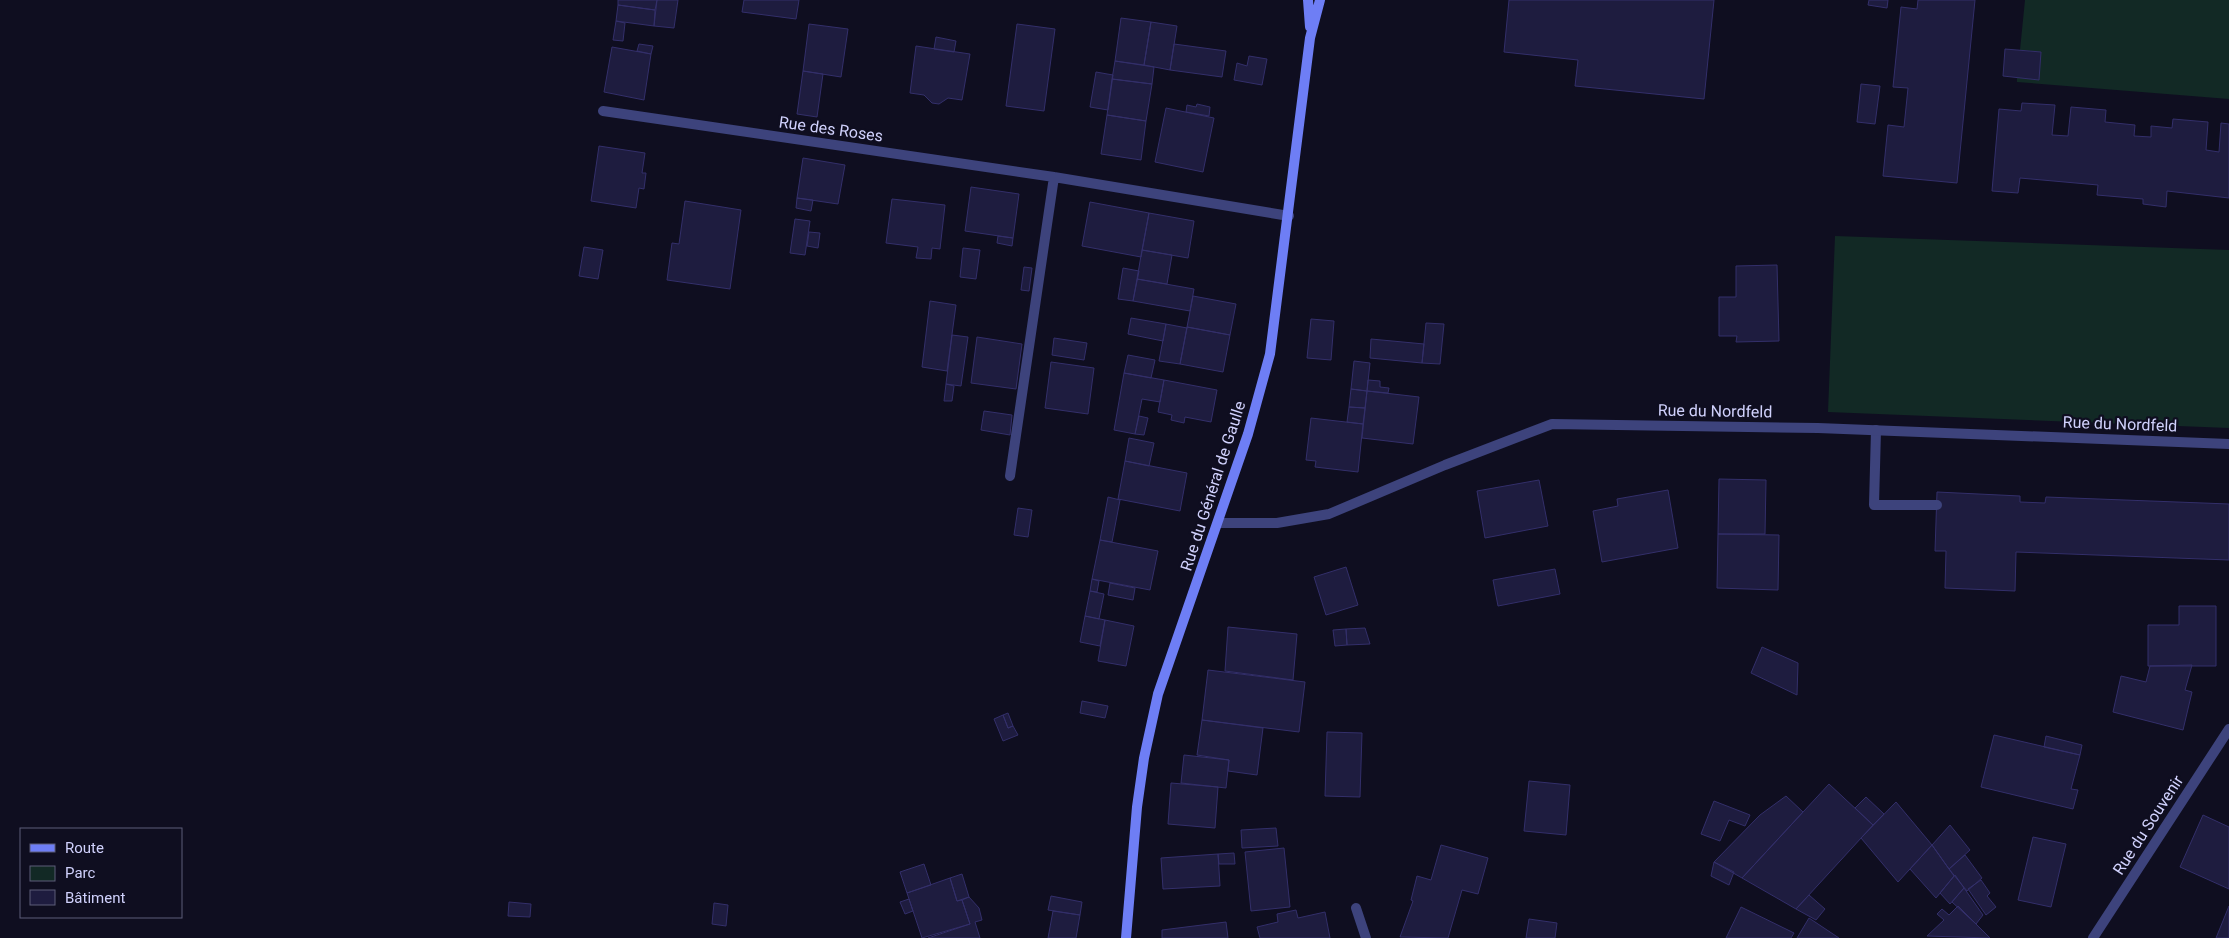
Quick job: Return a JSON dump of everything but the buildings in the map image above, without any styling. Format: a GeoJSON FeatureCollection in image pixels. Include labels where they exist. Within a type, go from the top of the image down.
{"type":"FeatureCollection","features":[{"type":"Feature","properties":{"kind":"main road","name":"Rue du Général de Gaulle"},"geometry":{"type":"LineString","coordinates":[[1308,0],[1310,38]]}},
{"type":"Feature","properties":{"kind":"main road","name":"Rue du Général de Gaulle"},"geometry":{"type":"LineString","coordinates":[[1126,938],[1144,758],[1158,694],[1248,434],[1270,354],[1289,216],[1310,38],[1320,0]]}},
{"type":"Feature","properties":{"kind":"street","name":"Rue des Roses"},"geometry":{"type":"LineString","coordinates":[[603,111],[1054,176],[1289,216]]}},
{"type":"Feature","properties":{"kind":"street"},"geometry":{"type":"LineString","coordinates":[[1010,476],[1054,176]]}},
{"type":"Feature","properties":{"kind":"street","name":"Rue du Nordfeld"},"geometry":{"type":"LineString","coordinates":[[1218,523],[1277,523],[1329,514],[1445,465],[1552,424],[1712,425],[2229,444]]}},
{"type":"Feature","properties":{"kind":"street"},"geometry":{"type":"LineString","coordinates":[[1876,430],[1874,505],[1937,506]]}},
{"type":"Feature","properties":{"kind":"street","name":"Rue du Souvenir"},"geometry":{"type":"LineString","coordinates":[[2093,938],[2229,729]]}},
{"type":"Feature","properties":{"kind":"street"},"geometry":{"type":"LineString","coordinates":[[1356,908],[1366,938]]}},
{"type":"Feature","properties":{"kind":"green space"},"geometry":{"type":"Polygon","coordinates":[[[2025,0],[2229,0],[2229,99],[2017,82],[2017,77],[2039,80],[2041,52],[2020,50],[2025,0]]]}},
{"type":"Feature","properties":{"kind":"green space"},"geometry":{"type":"Polygon","coordinates":[[[1835,236],[2229,250],[2229,428],[1828,412],[1835,236]]]}}]}
